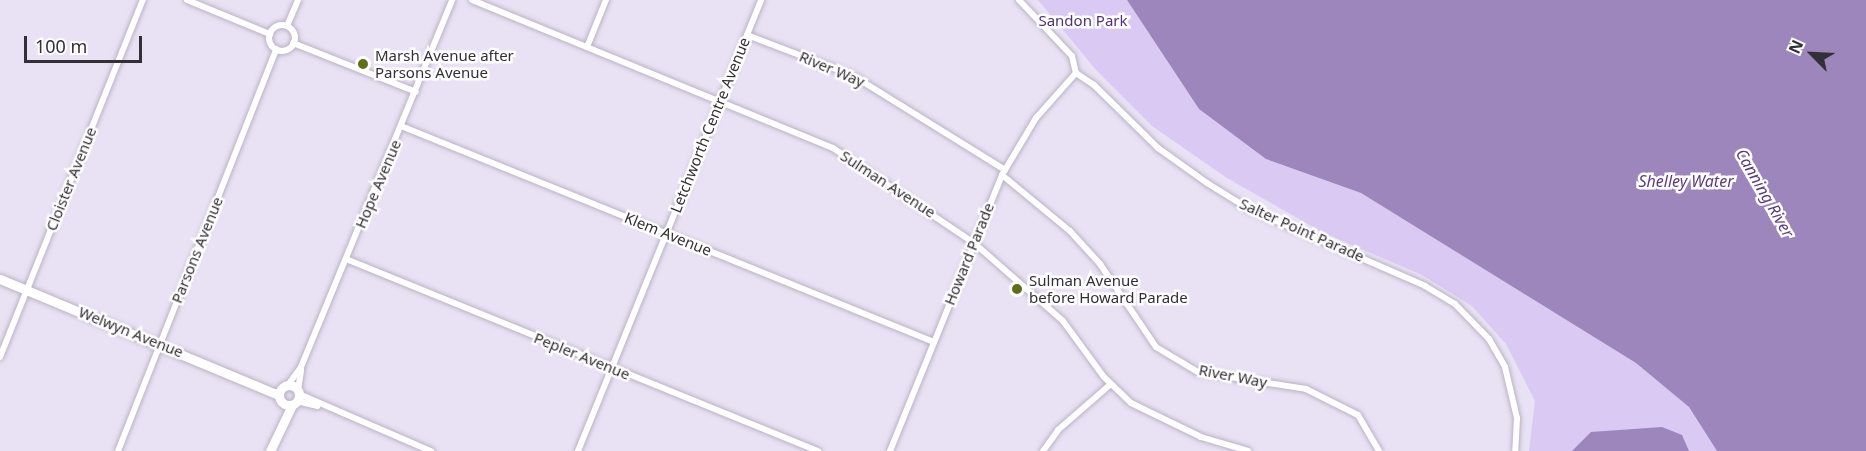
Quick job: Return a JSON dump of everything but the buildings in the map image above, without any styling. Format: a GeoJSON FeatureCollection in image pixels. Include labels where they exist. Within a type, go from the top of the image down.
{"type":"FeatureCollection","features":[{"type":"Feature","properties":{"kind":"street","name":"Cloister Avenue"},"geometry":{"type":"LineString","coordinates":[[0,357],[143,0]]}},
{"type":"Feature","properties":{"kind":"street"},"geometry":{"type":"LineString","coordinates":[[187,0],[270,34]]}},
{"type":"Feature","properties":{"kind":"street"},"geometry":{"type":"LineString","coordinates":[[287,26],[298,0]]}},
{"type":"Feature","properties":{"kind":"street","name":"Hope Avenue"},"geometry":{"type":"LineString","coordinates":[[270,451],[301,367],[452,0]]}},
{"type":"Feature","properties":{"kind":"street","name":"Sulman Avenue"},"geometry":{"type":"LineString","coordinates":[[472,0],[833,148],[974,243],[1063,321],[1110,384],[1131,402],[1172,424],[1248,451]]}},
{"type":"Feature","properties":{"kind":"street"},"geometry":{"type":"LineString","coordinates":[[587,47],[606,0]]}},
{"type":"Feature","properties":{"kind":"street","name":"Letchworth Centre Avenue"},"geometry":{"type":"LineString","coordinates":[[578,451],[761,0]]}},
{"type":"Feature","properties":{"kind":"street","name":"Salter Point Parade"},"geometry":{"type":"LineString","coordinates":[[1019,0],[1072,56],[1076,73],[1094,86],[1158,148],[1207,183],[1249,209],[1425,286],[1455,304],[1484,333],[1505,367],[1517,418],[1515,451]]}},
{"type":"Feature","properties":{"kind":"street"},"geometry":{"type":"LineString","coordinates":[[279,25],[287,26],[294,35],[293,44],[288,49],[276,49],[269,41],[270,34],[279,25]]}},
{"type":"Feature","properties":{"kind":"street","name":"River Way"},"geometry":{"type":"LineString","coordinates":[[747,35],[852,75],[1003,173],[1070,231],[1100,264],[1152,345],[1197,372],[1306,389],[1358,416],[1379,451]]}},
{"type":"Feature","properties":{"kind":"street"},"geometry":{"type":"LineString","coordinates":[[293,44],[416,92]]}},
{"type":"Feature","properties":{"kind":"street","name":"Parsons Avenue"},"geometry":{"type":"LineString","coordinates":[[118,451],[276,49]]}},
{"type":"Feature","properties":{"kind":"street","name":"Howard Parade"},"geometry":{"type":"LineString","coordinates":[[890,451],[1003,173],[1036,118],[1076,73]]}},
{"type":"Feature","properties":{"kind":"street","name":"Klem Avenue"},"geometry":{"type":"LineString","coordinates":[[401,126],[934,342]]}},
{"type":"Feature","properties":{"kind":"street","name":"Pepler Avenue"},"geometry":{"type":"LineString","coordinates":[[346,259],[818,451]]}},
{"type":"Feature","properties":{"kind":"street","name":"Welwyn Avenue"},"geometry":{"type":"LineString","coordinates":[[0,279],[431,451]]}},
{"type":"Feature","properties":{"kind":"street","name":"Hope Avenue"},"geometry":{"type":"LineString","coordinates":[[290,395],[301,367]]}},
{"type":"Feature","properties":{"kind":"street"},"geometry":{"type":"LineString","coordinates":[[1043,451],[1058,430],[1110,384]]}},
{"type":"Feature","properties":{"kind":"green space","name":"Sandon Park"},"geometry":{"type":"Polygon","coordinates":[[[1038,0],[1127,0],[1199,109],[1266,159],[1361,193],[1636,363],[1689,407],[1717,451],[1529,451],[1535,401],[1506,344],[1472,306],[1422,275],[1322,232],[1227,178],[1152,126],[1097,71],[1038,0]]]}},
{"type":"Feature","properties":{"kind":"water","name":"Shelley Water"},"geometry":{"type":"Polygon","coordinates":[[[1127,0],[1866,0],[1866,451],[1717,451],[1689,407],[1636,363],[1361,193],[1266,159],[1199,109],[1127,0]]]}},
{"type":"Feature","properties":{"kind":"water"},"geometry":{"type":"Polygon","coordinates":[[[1662,427],[1682,435],[1689,451],[1572,451],[1591,432],[1662,427]]]}},
{"type":"Feature","properties":{"kind":"place","name":"Marsh Avenue after Parsons Avenue"},"geometry":{"type":"Point","coordinates":[363,64]}},
{"type":"Feature","properties":{"kind":"place","name":"Sulman Avenue before Howard Parade"},"geometry":{"type":"Point","coordinates":[1017,289]}},
{"type":"Feature","properties":{"kind":"water label","name":"Canning River"},"geometry":{"type":"Point","coordinates":[1765,193]}}]}
